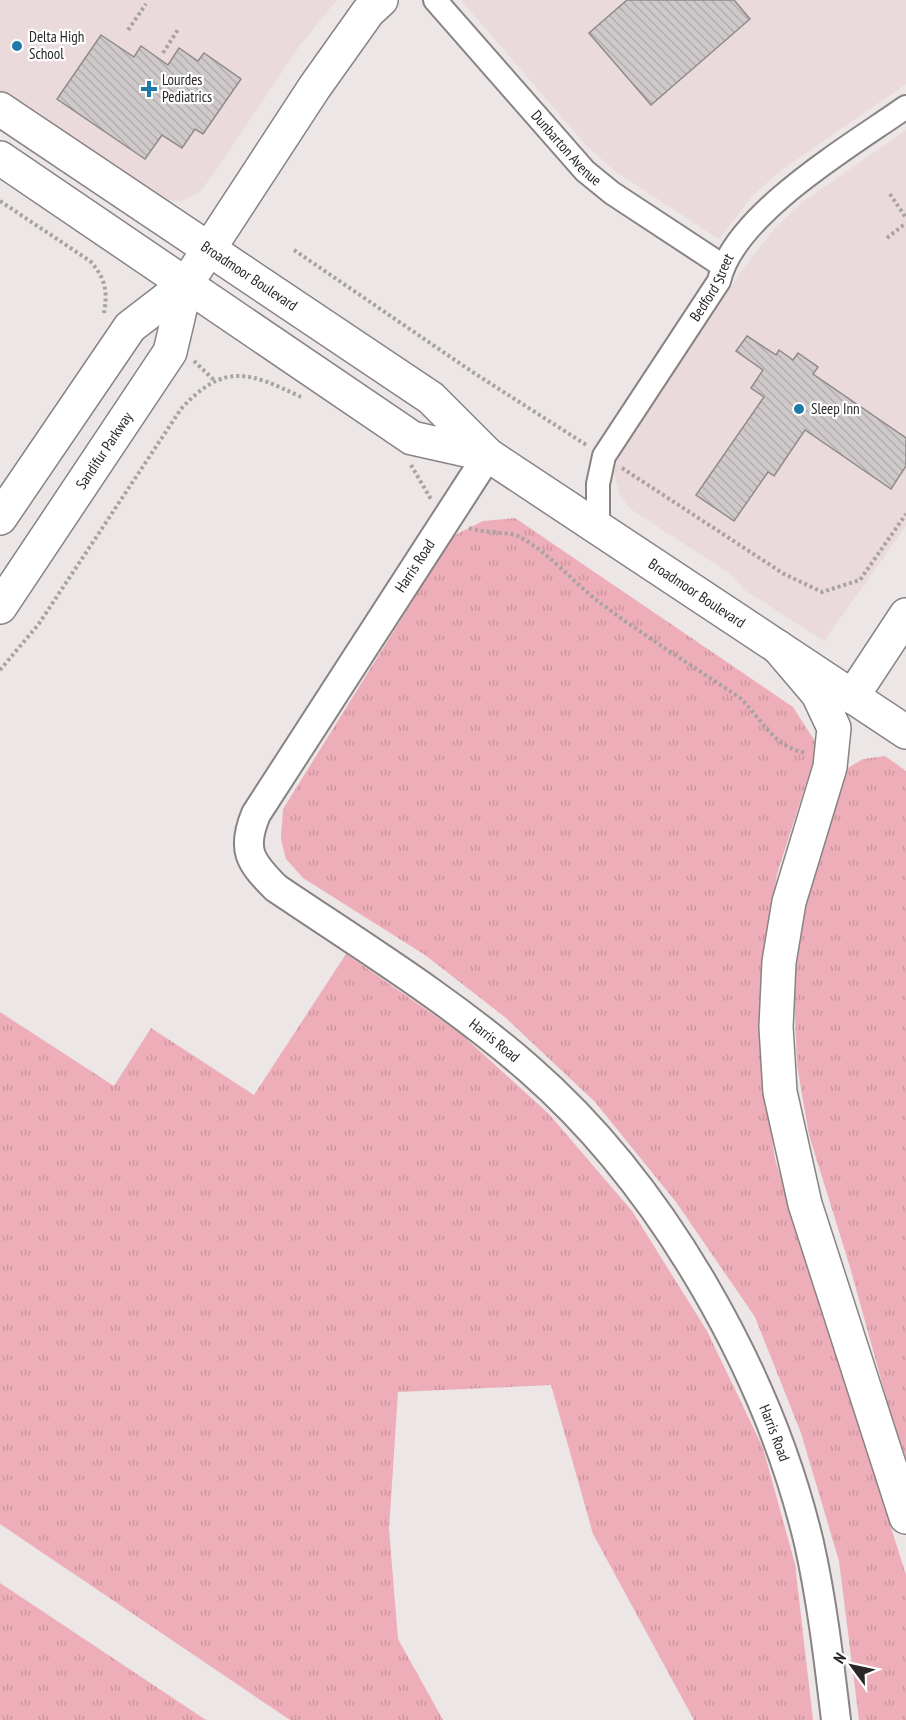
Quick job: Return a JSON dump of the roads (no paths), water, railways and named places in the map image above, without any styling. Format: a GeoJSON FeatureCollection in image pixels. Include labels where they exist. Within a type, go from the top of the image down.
{"type":"FeatureCollection","features":[{"type":"Feature","properties":{"kind":"main road","name":"Sandifur Parkway"},"geometry":{"type":"LineString","coordinates":[[0,518],[130,327],[186,284],[314,88],[368,12],[381,0]]}},
{"type":"Feature","properties":{"kind":"main road","name":"Broadmoor Boulevard"},"geometry":{"type":"LineString","coordinates":[[0,109],[431,398],[488,455],[906,732]]}},
{"type":"Feature","properties":{"kind":"main road","name":"Broadmoor Boulevard"},"geometry":{"type":"LineString","coordinates":[[0,158],[412,438],[488,455]]}},
{"type":"Feature","properties":{"kind":"main road","name":"Sandifur Parkway"},"geometry":{"type":"LineString","coordinates":[[0,608],[170,352],[186,284]]}},
{"type":"Feature","properties":{"kind":"main road"},"geometry":{"type":"LineString","coordinates":[[852,697],[906,615]]}},
{"type":"Feature","properties":{"kind":"main road"},"geometry":{"type":"LineString","coordinates":[[778,646],[818,693],[834,728],[830,767],[789,902],[779,962],[776,1028],[780,1092],[805,1204],[906,1517]]}},
{"type":"Feature","properties":{"kind":"street","name":"Dunbarton Avenue"},"geometry":{"type":"LineString","coordinates":[[435,0],[585,171],[612,193],[723,266]]}},
{"type":"Feature","properties":{"kind":"street","name":"Bedford Street"},"geometry":{"type":"LineString","coordinates":[[598,527],[598,484],[604,456],[719,281],[723,266],[745,235],[784,194],[906,107]]}},
{"type":"Feature","properties":{"kind":"street","name":"Harris Road"},"geometry":{"type":"LineString","coordinates":[[488,455],[256,814],[248,838],[249,854],[258,870],[276,888],[446,1001],[531,1071],[573,1111],[614,1160],[690,1263],[722,1317],[746,1366],[791,1478],[819,1594],[836,1720]]}},
{"type":"Feature","properties":{"kind":"place","name":"Delta High School"},"geometry":{"type":"Point","coordinates":[17,46]}},
{"type":"Feature","properties":{"kind":"place","name":"Lourdes Pediatrics"},"geometry":{"type":"Point","coordinates":[149,89]}},
{"type":"Feature","properties":{"kind":"place","name":"Sleep Inn"},"geometry":{"type":"Point","coordinates":[799,409]}}]}
